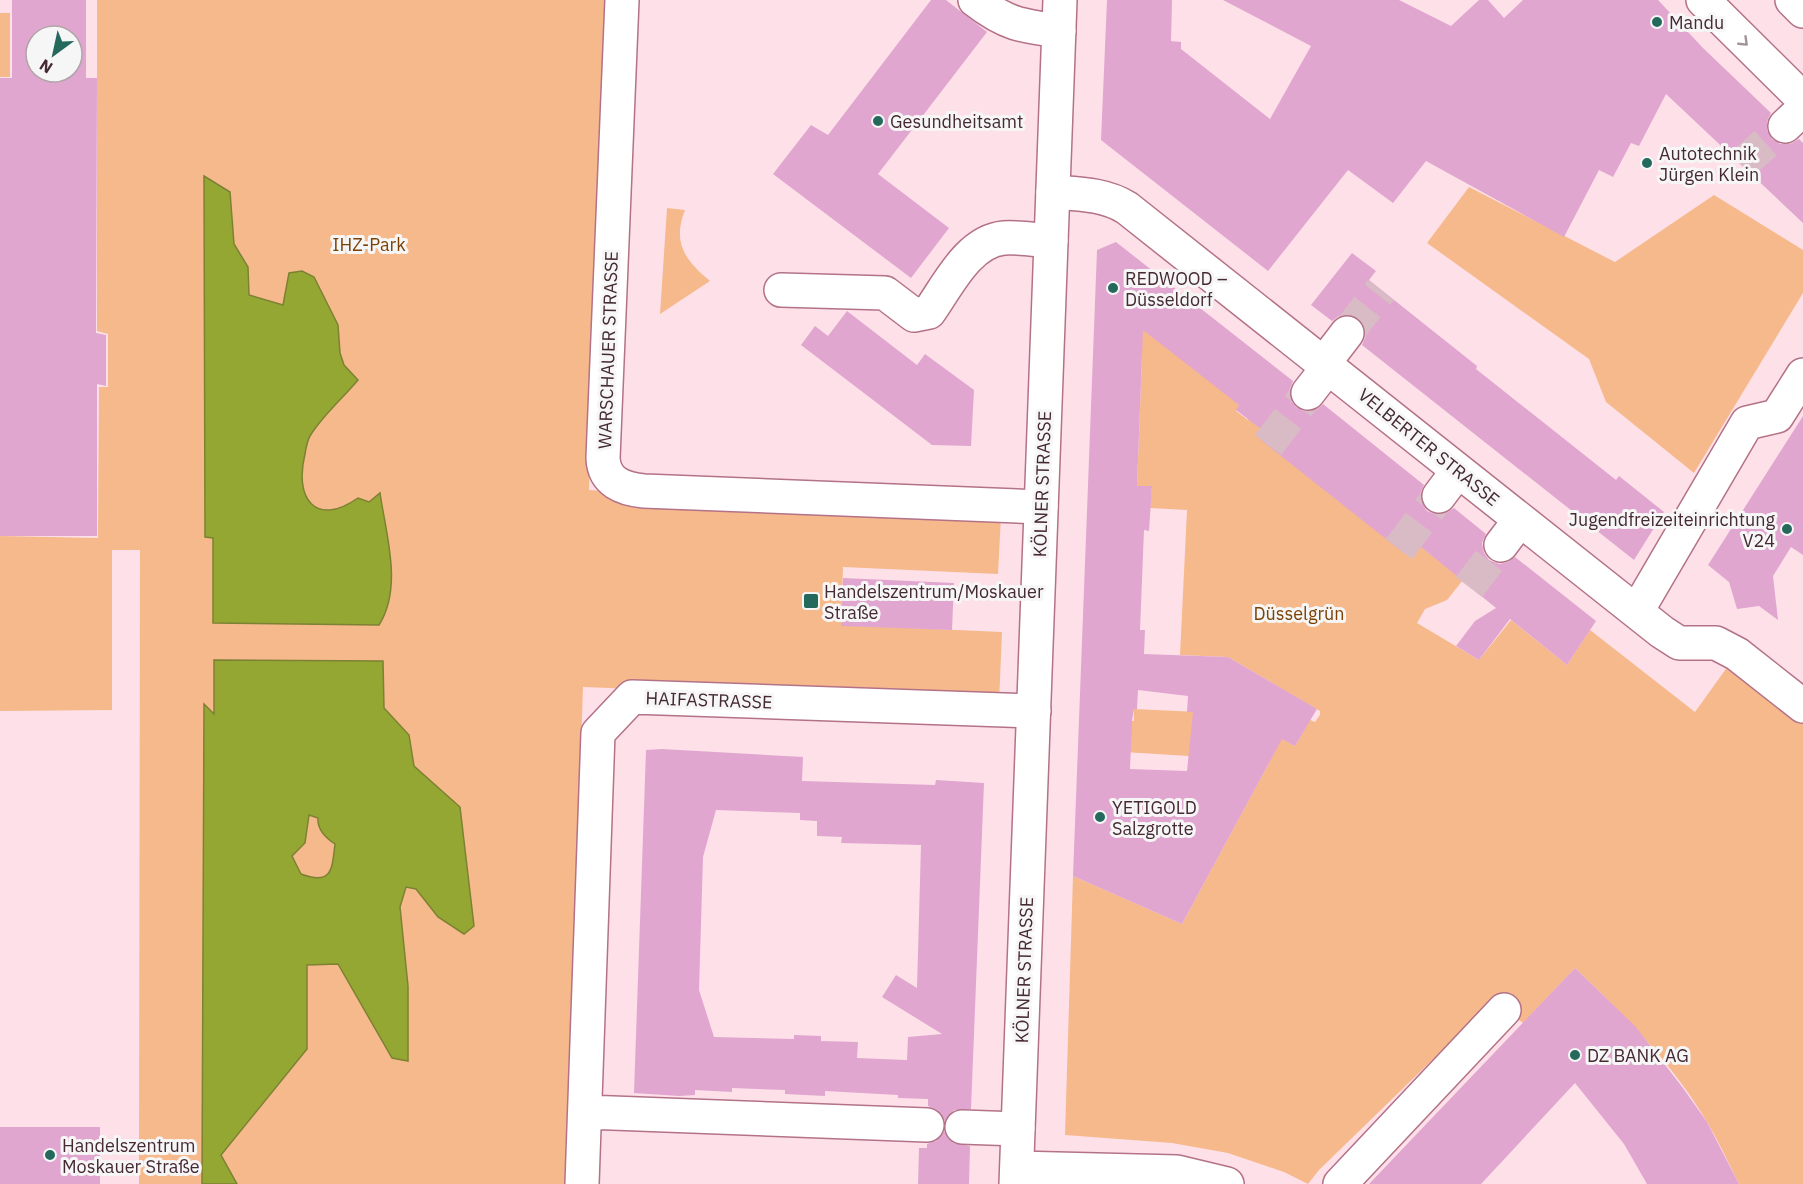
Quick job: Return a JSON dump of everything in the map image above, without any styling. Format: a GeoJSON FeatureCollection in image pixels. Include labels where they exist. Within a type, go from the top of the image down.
{"type":"FeatureCollection","features":[{"type":"Feature","properties":{"kind":"street","name":"WARSCHAUER STRASSE"},"geometry":{"type":"LineString","coordinates":[[622,0],[603,458],[609,478],[628,490],[1041,507]]}},
{"type":"Feature","properties":{"kind":"street"},"geometry":{"type":"LineString","coordinates":[[975,0],[993,14],[1016,25],[1060,16]]}},
{"type":"Feature","properties":{"kind":"street"},"geometry":{"type":"LineString","coordinates":[[1703,0],[1803,99]]}},
{"type":"Feature","properties":{"kind":"street"},"geometry":{"type":"LineString","coordinates":[[1792,0],[1803,11]]}},
{"type":"Feature","properties":{"kind":"street","name":"KÖLNER STRASSE"},"geometry":{"type":"LineString","coordinates":[[1016,1176],[1060,16]]}},
{"type":"Feature","properties":{"kind":"street","name":"VELBERTER STRASSE"},"geometry":{"type":"LineString","coordinates":[[1053,192],[1086,194],[1116,201],[1326,364],[1448,484],[1511,532],[1637,611],[1679,643],[1716,643],[1737,654],[1803,706]]}},
{"type":"Feature","properties":{"kind":"street"},"geometry":{"type":"LineString","coordinates":[[781,290],[885,293],[914,315],[929,312],[971,254],[989,241],[1004,238],[1051,241]]}},
{"type":"Feature","properties":{"kind":"street"},"geometry":{"type":"LineString","coordinates":[[1308,393],[1347,333]]}},
{"type":"Feature","properties":{"kind":"street"},"geometry":{"type":"LineString","coordinates":[[1637,611],[1748,423],[1777,416],[1803,375]]}},
{"type":"Feature","properties":{"kind":"street","name":"HAIFASTRASSE"},"geometry":{"type":"LineString","coordinates":[[582,1184],[598,734],[632,697],[1034,711]]}},
{"type":"Feature","properties":{"kind":"street"},"geometry":{"type":"LineString","coordinates":[[1340,1184],[1504,1010]]}},
{"type":"Feature","properties":{"kind":"street"},"geometry":{"type":"LineString","coordinates":[[586,1112],[927,1125]]}},
{"type":"Feature","properties":{"kind":"street"},"geometry":{"type":"LineString","coordinates":[[962,1127],[1018,1129]]}},
{"type":"Feature","properties":{"kind":"street"},"geometry":{"type":"LineString","coordinates":[[1016,1176],[1177,1172],[1227,1184]]}},
{"type":"Feature","properties":{"kind":"green space","name":"IHZ-Park"},"geometry":{"type":"Polygon","coordinates":[[[97,0],[605,0],[589,490],[1001,516],[998,574],[843,567],[841,625],[1002,632],[999,703],[583,687],[567,1184],[139,1184],[140,550],[112,550],[112,710],[0,711],[0,536],[98,538],[99,387],[108,387],[108,334],[97,331],[97,0]]]}},
{"type":"Feature","properties":{"kind":"green space"},"geometry":{"type":"Polygon","coordinates":[[[0,13],[10,13],[10,77],[0,77],[0,13]]]}},
{"type":"Feature","properties":{"kind":"green space"},"geometry":{"type":"Polygon","coordinates":[[[1469,187],[1615,262],[1714,195],[1803,250],[1803,293],[1694,473],[1606,402],[1589,359],[1427,243],[1469,187]]]}},
{"type":"Feature","properties":{"kind":"green space"},"geometry":{"type":"Polygon","coordinates":[[[667,208],[685,210],[680,232],[683,250],[694,266],[710,281],[660,314],[667,208]]]}},
{"type":"Feature","properties":{"kind":"green space","name":"Düsselgrün"},"geometry":{"type":"Polygon","coordinates":[[[1154,322],[1239,405],[1236,411],[1248,420],[1252,415],[1405,554],[1415,542],[1463,580],[1447,600],[1425,609],[1417,623],[1479,660],[1511,620],[1567,665],[1590,630],[1695,712],[1728,666],[1803,720],[1803,1184],[1739,1184],[1711,1130],[1679,1080],[1629,1022],[1575,968],[1523,1023],[1494,1000],[1319,1170],[1308,1184],[1284,1172],[1228,1153],[1172,1143],[1065,1135],[1073,876],[1182,924],[1270,761],[1124,752],[1125,721],[1134,721],[1134,709],[1240,714],[1295,746],[1310,720],[1315,722],[1320,715],[1320,711],[1228,657],[1180,655],[1187,510],[1150,508],[1152,486],[1137,486],[1142,357],[1133,330],[1154,322]]]}},
{"type":"Feature","properties":{"kind":"shaded area"},"geometry":{"type":"Polygon","coordinates":[[[204,176],[230,192],[234,244],[248,267],[249,295],[283,305],[289,273],[302,271],[314,277],[338,325],[340,353],[344,365],[358,380],[310,436],[302,470],[303,484],[311,504],[319,509],[330,510],[343,507],[358,498],[369,502],[380,493],[389,543],[391,578],[386,610],[379,625],[213,623],[213,538],[205,537],[204,176]]]}},
{"type":"Feature","properties":{"kind":"shaded area"},"geometry":{"type":"Polygon","coordinates":[[[214,660],[383,661],[384,708],[409,735],[414,766],[460,807],[474,926],[464,934],[438,917],[416,889],[406,887],[400,907],[408,986],[408,1061],[392,1058],[338,964],[307,965],[307,1049],[221,1155],[237,1184],[202,1184],[204,704],[214,714],[214,660]],[[309,815],[305,843],[292,856],[301,874],[319,878],[329,872],[335,844],[321,830],[318,818],[309,815]]]}},
{"type":"Feature","properties":{"kind":"building"},"geometry":{"type":"Polygon","coordinates":[[[12,0],[86,0],[86,78],[97,78],[96,333],[106,335],[106,386],[97,384],[97,536],[0,536],[0,78],[12,78],[12,0]]]}},
{"type":"Feature","properties":{"kind":"building"},"geometry":{"type":"Polygon","coordinates":[[[931,0],[946,0],[987,32],[878,174],[949,228],[911,278],[773,174],[811,125],[828,135],[931,0]]]}},
{"type":"Feature","properties":{"kind":"building"},"geometry":{"type":"Polygon","coordinates":[[[1107,0],[1172,0],[1171,41],[1181,42],[1181,49],[1270,119],[1311,46],[1223,0],[1399,0],[1451,26],[1479,0],[1488,0],[1504,18],[1523,0],[1658,0],[1703,48],[1771,113],[1767,121],[1767,130],[1772,139],[1780,144],[1790,144],[1799,139],[1803,143],[1803,223],[1666,94],[1639,146],[1631,143],[1613,177],[1599,170],[1564,237],[1426,161],[1393,203],[1348,170],[1268,271],[1101,140],[1107,0]]]}},
{"type":"Feature","properties":{"kind":"building"},"geometry":{"type":"Polygon","coordinates":[[[1116,242],[1293,381],[1289,391],[1291,401],[1296,407],[1306,412],[1316,410],[1323,404],[1424,485],[1420,494],[1427,511],[1437,515],[1454,508],[1486,534],[1482,543],[1484,553],[1489,560],[1499,564],[1515,557],[1596,621],[1567,665],[1510,619],[1479,660],[1456,646],[1475,621],[1496,608],[1415,542],[1405,554],[1261,440],[1266,433],[1236,410],[1239,405],[1143,330],[1137,486],[1152,486],[1149,531],[1144,530],[1140,630],[1145,630],[1144,654],[1228,657],[1317,709],[1295,746],[1282,739],[1182,924],[1073,876],[1097,250],[1116,242]],[[1138,690],[1137,709],[1134,709],[1132,721],[1130,769],[1187,771],[1193,712],[1187,712],[1188,696],[1138,690]]]}},
{"type":"Feature","properties":{"kind":"building"},"geometry":{"type":"Polygon","coordinates":[[[1352,253],[1376,271],[1369,280],[1477,366],[1476,369],[1616,480],[1619,476],[1664,512],[1634,560],[1362,345],[1366,335],[1359,319],[1349,314],[1339,316],[1332,321],[1311,305],[1352,253]]]}},
{"type":"Feature","properties":{"kind":"building"},"geometry":{"type":"Polygon","coordinates":[[[847,311],[917,365],[925,354],[974,390],[971,446],[932,445],[801,345],[815,326],[828,336],[847,311]]]}},
{"type":"Feature","properties":{"kind":"building"},"geometry":{"type":"Polygon","coordinates":[[[1803,416],[1803,555],[1791,547],[1773,576],[1778,620],[1759,606],[1737,609],[1729,582],[1708,565],[1803,416]]]}},
{"type":"Feature","properties":{"kind":"building"},"geometry":{"type":"Polygon","coordinates":[[[843,578],[954,583],[952,630],[841,626],[843,578]]]}},
{"type":"Feature","properties":{"kind":"building"},"geometry":{"type":"Polygon","coordinates":[[[646,750],[803,757],[802,781],[935,785],[936,780],[984,783],[971,1109],[954,1110],[945,1121],[937,1110],[928,1106],[928,1099],[898,1098],[898,1095],[825,1091],[825,1096],[785,1094],[785,1090],[732,1088],[732,1092],[695,1090],[695,1095],[679,1096],[634,1093],[646,750]],[[716,810],[703,857],[699,990],[714,1037],[794,1039],[794,1035],[821,1036],[821,1041],[858,1042],[857,1058],[907,1060],[908,1037],[942,1034],[882,997],[896,975],[917,988],[921,845],[841,843],[842,837],[817,836],[817,821],[800,820],[800,813],[716,810]]]}},
{"type":"Feature","properties":{"kind":"building","name":"DZ BANK AG"},"geometry":{"type":"Polygon","coordinates":[[[1575,968],[1635,1026],[1683,1088],[1707,1122],[1739,1184],[1647,1184],[1624,1144],[1575,1083],[1481,1184],[1369,1184],[1575,968]]]}},
{"type":"Feature","properties":{"kind":"building","name":"Handelszentrum Moskauer Straße"},"geometry":{"type":"Polygon","coordinates":[[[0,1127],[100,1127],[100,1184],[0,1184],[0,1127]]]}},
{"type":"Feature","properties":{"kind":"building"},"geometry":{"type":"Polygon","coordinates":[[[944,1131],[953,1143],[970,1146],[969,1184],[918,1184],[919,1148],[927,1148],[927,1144],[936,1141],[944,1131]]]}},
{"type":"Feature","properties":{"kind":"tunnel"},"geometry":{"type":"LineString","coordinates":[[1741,165],[1785,126]]}},
{"type":"Feature","properties":{"kind":"tunnel"},"geometry":{"type":"LineString","coordinates":[[1347,333],[1381,290]]}},
{"type":"Feature","properties":{"kind":"tunnel"},"geometry":{"type":"LineString","coordinates":[[1268,445],[1308,393]]}},
{"type":"Feature","properties":{"kind":"tunnel"},"geometry":{"type":"LineString","coordinates":[[1399,549],[1439,496]]}},
{"type":"Feature","properties":{"kind":"tunnel"},"geometry":{"type":"LineString","coordinates":[[1469,587],[1501,545]]}},
{"type":"Feature","properties":{"kind":"place","name":"Mandu"},"geometry":{"type":"Point","coordinates":[1657,22]}},
{"type":"Feature","properties":{"kind":"place","name":"Gesundheitsamt"},"geometry":{"type":"Point","coordinates":[878,121]}},
{"type":"Feature","properties":{"kind":"place","name":"Autotechnik Jürgen Klein"},"geometry":{"type":"Point","coordinates":[1647,163]}},
{"type":"Feature","properties":{"kind":"place","name":"REDWOOD – Düsseldorf"},"geometry":{"type":"Point","coordinates":[1113,288]}},
{"type":"Feature","properties":{"kind":"place","name":"Jugendfreizeiteinrichtung V24"},"geometry":{"type":"Point","coordinates":[1787,529]}},
{"type":"Feature","properties":{"kind":"place","name":"Handelszentrum/Moskauer Straße"},"geometry":{"type":"Point","coordinates":[811,601]}},
{"type":"Feature","properties":{"kind":"place","name":"YETIGOLD Salzgrotte"},"geometry":{"type":"Point","coordinates":[1100,817]}},
{"type":"Feature","properties":{"kind":"place","name":"DZ BANK AG"},"geometry":{"type":"Point","coordinates":[1575,1055]}},
{"type":"Feature","properties":{"kind":"place","name":"Handelszentrum Moskauer Straße"},"geometry":{"type":"Point","coordinates":[50,1155]}}]}
